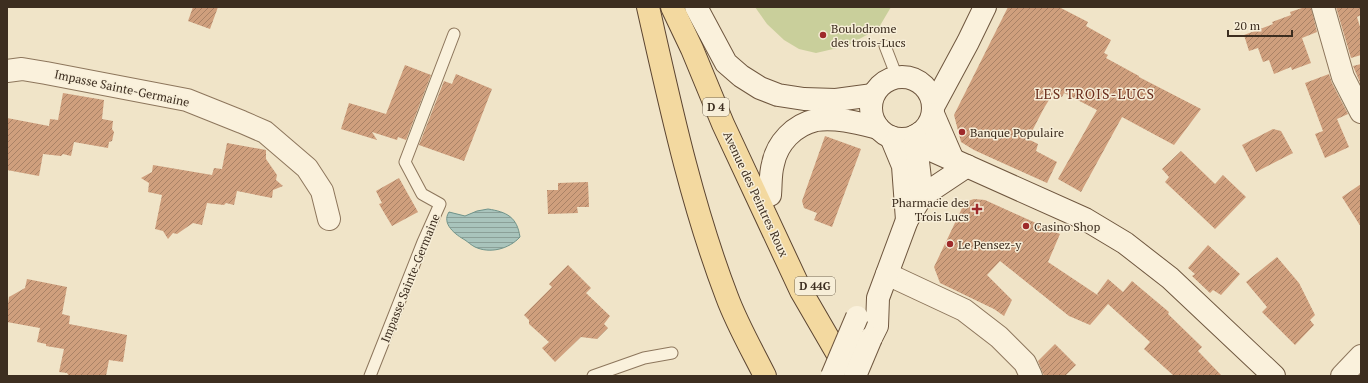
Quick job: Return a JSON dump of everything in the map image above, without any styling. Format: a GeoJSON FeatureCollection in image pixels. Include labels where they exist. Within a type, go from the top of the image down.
{"type":"FeatureCollection","features":[{"type":"Feature","properties":{"kind":"main road"},"geometry":{"type":"LineString","coordinates":[[648,7],[688,174],[706,237],[727,298],[765,376]]}},
{"type":"Feature","properties":{"kind":"main road","name":"Avenue des Peintres Roux"},"geometry":{"type":"LineString","coordinates":[[672,7],[692,49],[723,124],[800,291],[850,376]]}},
{"type":"Feature","properties":{"kind":"main road","name":"Avenue des Peintres Roux"},"geometry":{"type":"LineString","coordinates":[[686,7],[770,195],[859,376]]}},
{"type":"Feature","properties":{"kind":"street"},"geometry":{"type":"LineString","coordinates":[[696,7],[726,62],[742,76],[760,88],[778,95],[804,99],[836,100],[873,95]]}},
{"type":"Feature","properties":{"kind":"street"},"geometry":{"type":"LineString","coordinates":[[770,195],[773,164],[779,147],[787,135],[801,126],[816,120],[837,120],[884,132],[903,139],[917,135],[926,128],[933,110],[985,7]]}},
{"type":"Feature","properties":{"kind":"street"},"geometry":{"type":"LineString","coordinates":[[1323,7],[1343,77],[1361,112]]}},
{"type":"Feature","properties":{"kind":"street"},"geometry":{"type":"LineString","coordinates":[[907,220],[903,166],[884,132],[873,120],[871,104],[873,95],[882,83],[889,79],[907,78],[934,72],[961,55]]}},
{"type":"Feature","properties":{"kind":"street","name":"Impasse Sainte-Germaine"},"geometry":{"type":"LineString","coordinates":[[7,71],[22,69],[187,100],[259,129],[307,168],[322,191],[328,219]]}},
{"type":"Feature","properties":{"kind":"street"},"geometry":{"type":"LineString","coordinates":[[907,78],[924,85],[929,92],[932,99],[933,110],[960,163]]}},
{"type":"Feature","properties":{"kind":"street"},"geometry":{"type":"LineString","coordinates":[[917,135],[931,150],[1086,219],[1125,243],[1170,278],[1274,376]]}},
{"type":"Feature","properties":{"kind":"street"},"geometry":{"type":"LineString","coordinates":[[917,135],[922,196]]}},
{"type":"Feature","properties":{"kind":"street"},"geometry":{"type":"LineString","coordinates":[[855,376],[877,326],[878,298],[907,220],[922,196],[960,163]]}},
{"type":"Feature","properties":{"kind":"street"},"geometry":{"type":"LineString","coordinates":[[887,274],[964,310],[999,336],[1025,363],[1031,376]]}},
{"type":"Feature","properties":{"kind":"street"},"geometry":{"type":"LineString","coordinates":[[832,376],[858,317],[878,298]]}},
{"type":"Feature","properties":{"kind":"street"},"geometry":{"type":"LineString","coordinates":[[1342,376],[1361,356]]}},
{"type":"Feature","properties":{"kind":"lane","name":"Impasse Sainte-Germaine"},"geometry":{"type":"LineString","coordinates":[[370,376],[423,242],[440,204],[422,194],[404,162],[454,34]]}},
{"type":"Feature","properties":{"kind":"lane"},"geometry":{"type":"LineString","coordinates":[[885,46],[907,78]]}},
{"type":"Feature","properties":{"kind":"lane"},"geometry":{"type":"LineString","coordinates":[[593,376],[644,358],[672,353]]}},
{"type":"Feature","properties":{"kind":"green space","name":"Boulodrome des trois-Lucs"},"geometry":{"type":"Polygon","coordinates":[[[755,7],[891,7],[878,29],[846,46],[816,53],[799,49],[784,40],[767,24],[755,7]]]}},
{"type":"Feature","properties":{"kind":"water"},"geometry":{"type":"Polygon","coordinates":[[[488,209],[506,214],[514,220],[519,230],[520,237],[516,241],[499,249],[481,249],[458,235],[448,225],[447,216],[449,212],[465,216],[477,211],[488,209]]]}},
{"type":"Feature","properties":{"kind":"building"},"geometry":{"type":"Polygon","coordinates":[[[193,7],[218,7],[210,29],[188,21],[193,7]]]}},
{"type":"Feature","properties":{"kind":"building"},"geometry":{"type":"Polygon","coordinates":[[[1008,7],[1059,7],[1088,22],[1086,26],[1111,40],[1104,53],[1108,55],[1106,58],[1201,109],[1174,145],[1122,117],[1081,192],[1058,179],[1097,110],[1064,93],[1062,97],[1054,92],[1028,139],[1038,144],[1036,151],[1057,162],[1047,183],[974,150],[961,142],[954,115],[1008,7]]]}},
{"type":"Feature","properties":{"kind":"building"},"geometry":{"type":"Polygon","coordinates":[[[1305,7],[1311,7],[1317,32],[1302,38],[1311,63],[1292,70],[1291,67],[1274,74],[1269,60],[1263,62],[1258,48],[1249,51],[1244,35],[1273,24],[1272,22],[1291,15],[1290,12],[1305,7]]]}},
{"type":"Feature","properties":{"kind":"building"},"geometry":{"type":"Polygon","coordinates":[[[1336,7],[1361,7],[1361,15],[1357,17],[1361,30],[1361,55],[1351,58],[1336,7]]]}},
{"type":"Feature","properties":{"kind":"building"},"geometry":{"type":"Polygon","coordinates":[[[1361,64],[1361,85],[1353,66],[1361,64]]]}},
{"type":"Feature","properties":{"kind":"building"},"geometry":{"type":"Polygon","coordinates":[[[405,65],[431,75],[406,140],[398,137],[397,140],[372,132],[377,140],[341,129],[349,103],[386,114],[405,65]]]}},
{"type":"Feature","properties":{"kind":"building"},"geometry":{"type":"Polygon","coordinates":[[[456,74],[492,89],[464,161],[419,145],[444,81],[452,84],[456,74]]]}},
{"type":"Feature","properties":{"kind":"building"},"geometry":{"type":"Polygon","coordinates":[[[1329,74],[1348,114],[1337,119],[1349,147],[1325,158],[1315,134],[1323,131],[1305,83],[1329,74]]]}},
{"type":"Feature","properties":{"kind":"building"},"geometry":{"type":"Polygon","coordinates":[[[63,93],[104,100],[102,119],[113,121],[112,129],[114,132],[112,141],[109,142],[108,148],[74,142],[71,156],[63,154],[61,156],[43,154],[39,176],[7,170],[7,118],[49,126],[50,119],[58,120],[63,93]]]}},
{"type":"Feature","properties":{"kind":"building"},"geometry":{"type":"Polygon","coordinates":[[[1273,129],[1281,131],[1293,153],[1256,172],[1242,145],[1273,129]]]}},
{"type":"Feature","properties":{"kind":"building"},"geometry":{"type":"Polygon","coordinates":[[[825,136],[861,149],[832,227],[814,220],[817,213],[804,208],[802,201],[825,136]]]}},
{"type":"Feature","properties":{"kind":"building"},"geometry":{"type":"Polygon","coordinates":[[[227,143],[266,150],[266,159],[277,175],[276,180],[283,186],[273,190],[272,198],[237,191],[234,205],[226,203],[224,205],[207,203],[202,225],[193,223],[177,234],[173,233],[168,239],[163,231],[155,229],[162,195],[148,192],[149,183],[141,178],[152,172],[153,165],[212,175],[214,168],[222,169],[227,143]]]}},
{"type":"Feature","properties":{"kind":"building"},"geometry":{"type":"Polygon","coordinates":[[[1181,151],[1215,184],[1223,175],[1246,197],[1215,229],[1165,182],[1169,177],[1162,169],[1181,151]]]}},
{"type":"Feature","properties":{"kind":"building"},"geometry":{"type":"Polygon","coordinates":[[[399,178],[418,212],[392,226],[379,204],[382,203],[376,191],[399,178]]]}},
{"type":"Feature","properties":{"kind":"building"},"geometry":{"type":"Polygon","coordinates":[[[588,182],[589,207],[577,207],[578,213],[548,214],[547,190],[558,190],[558,183],[588,182]]]}},
{"type":"Feature","properties":{"kind":"building"},"geometry":{"type":"Polygon","coordinates":[[[1361,184],[1361,227],[1342,197],[1361,184]]]}},
{"type":"Feature","properties":{"kind":"building"},"geometry":{"type":"Polygon","coordinates":[[[974,199],[985,200],[1060,234],[1048,262],[1099,296],[1097,294],[1108,279],[1123,292],[1132,281],[1169,312],[1168,314],[1202,347],[1198,351],[1222,376],[1174,376],[1144,349],[1150,342],[1108,304],[1090,325],[1069,316],[1000,261],[987,275],[1012,300],[1004,316],[994,309],[940,283],[934,267],[963,206],[968,201],[974,199]]]}},
{"type":"Feature","properties":{"kind":"building"},"geometry":{"type":"Polygon","coordinates":[[[1208,245],[1240,274],[1221,295],[1213,290],[1210,293],[1192,276],[1195,274],[1188,268],[1208,245]]]}},
{"type":"Feature","properties":{"kind":"building"},"geometry":{"type":"Polygon","coordinates":[[[1277,257],[1299,283],[1315,315],[1310,320],[1314,325],[1295,345],[1262,312],[1267,307],[1246,282],[1277,257]]]}},
{"type":"Feature","properties":{"kind":"building"},"geometry":{"type":"Polygon","coordinates":[[[568,265],[591,288],[586,293],[610,316],[604,324],[608,328],[597,339],[581,337],[555,362],[542,348],[549,342],[529,324],[529,320],[524,315],[552,287],[549,284],[568,265]]]}},
{"type":"Feature","properties":{"kind":"building"},"geometry":{"type":"Polygon","coordinates":[[[27,279],[67,287],[62,314],[70,316],[69,324],[127,335],[123,362],[109,360],[106,376],[69,376],[67,373],[59,372],[64,349],[46,346],[46,344],[37,342],[40,328],[7,322],[7,304],[9,297],[25,288],[27,279]]]}},
{"type":"Feature","properties":{"kind":"building"},"geometry":{"type":"Polygon","coordinates":[[[1055,344],[1076,365],[1065,376],[1044,376],[1038,361],[1055,344]]]}},
{"type":"Feature","properties":{"kind":"place","name":"Boulodrome des trois-Lucs"},"geometry":{"type":"Point","coordinates":[823,35]}},
{"type":"Feature","properties":{"kind":"place","name":"Banque Populaire"},"geometry":{"type":"Point","coordinates":[962,132]}},
{"type":"Feature","properties":{"kind":"place","name":"Pharmacie des Trois Lucs"},"geometry":{"type":"Point","coordinates":[977,209]}},
{"type":"Feature","properties":{"kind":"place","name":"Casino Shop"},"geometry":{"type":"Point","coordinates":[1026,226]}},
{"type":"Feature","properties":{"kind":"place","name":"Le Pensez-y"},"geometry":{"type":"Point","coordinates":[950,244]}},
{"type":"Feature","properties":{"kind":"district","name":"LES TROIS-LUCS"},"geometry":{"type":"Point","coordinates":[1095,93]}}]}
